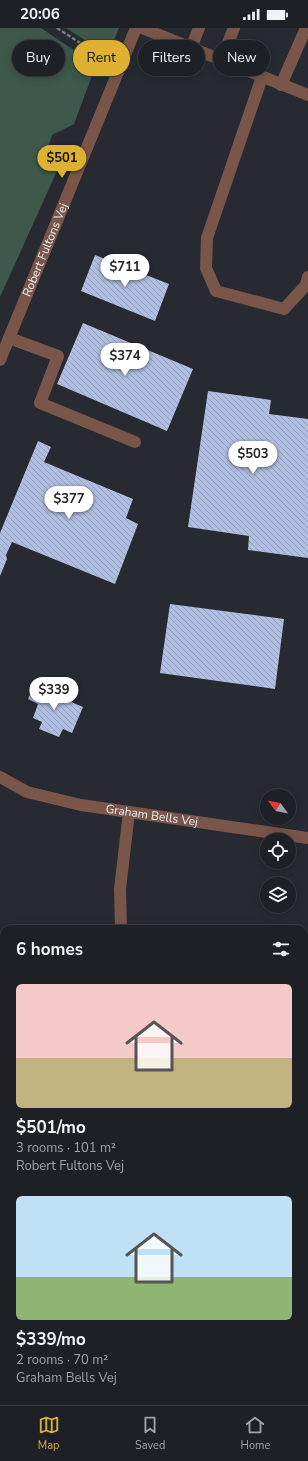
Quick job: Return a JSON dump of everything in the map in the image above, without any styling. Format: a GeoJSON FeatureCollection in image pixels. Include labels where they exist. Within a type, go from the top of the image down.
{"type":"FeatureCollection","features":[{"type":"Feature","properties":{"kind":"street","name":"Robert Fultons Vej"},"geometry":{"type":"LineString","coordinates":[[130,43],[136,28]]}},
{"type":"Feature","properties":{"kind":"street"},"geometry":{"type":"LineString","coordinates":[[142,28],[171,40]]}},
{"type":"Feature","properties":{"kind":"street"},"geometry":{"type":"LineString","coordinates":[[194,40],[199,28]]}},
{"type":"Feature","properties":{"kind":"street"},"geometry":{"type":"LineString","coordinates":[[229,40],[234,28]]}},
{"type":"Feature","properties":{"kind":"street"},"geometry":{"type":"LineString","coordinates":[[281,84],[306,28]]}},
{"type":"Feature","properties":{"kind":"street","name":"Robert Fultons Vej"},"geometry":{"type":"LineString","coordinates":[[0,360],[117,76]]}},
{"type":"Feature","properties":{"kind":"street"},"geometry":{"type":"LineString","coordinates":[[308,95],[262,77],[207,238],[206,268],[216,291],[284,308],[306,285],[308,277]]}},
{"type":"Feature","properties":{"kind":"street"},"geometry":{"type":"LineString","coordinates":[[9,338],[58,356],[40,403],[134,442]]}},
{"type":"Feature","properties":{"kind":"street","name":"Graham Bells Vej"},"geometry":{"type":"LineString","coordinates":[[0,777],[27,792],[82,805],[308,838]]}},
{"type":"Feature","properties":{"kind":"street"},"geometry":{"type":"LineString","coordinates":[[120,925],[120,889],[129,812]]}},
{"type":"Feature","properties":{"kind":"path"},"geometry":{"type":"LineString","coordinates":[[57,28],[76,40]]}},
{"type":"Feature","properties":{"kind":"green space"},"geometry":{"type":"Polygon","coordinates":[[[0,28],[41,28],[59,40],[12,40],[12,76],[65,76],[65,44],[73,50],[73,76],[92,76],[74,124],[52,135],[45,156],[57,171],[0,297],[0,28]]]}},
{"type":"Feature","properties":{"kind":"green space"},"geometry":{"type":"Polygon","coordinates":[[[66,28],[119,28],[114,40],[85,40],[66,28]]]}},
{"type":"Feature","properties":{"kind":"building"},"geometry":{"type":"Polygon","coordinates":[[[95,255],[169,284],[155,321],[81,291],[95,255]]]}},
{"type":"Feature","properties":{"kind":"building"},"geometry":{"type":"Polygon","coordinates":[[[83,323],[193,369],[167,431],[57,384],[83,323]]]}},
{"type":"Feature","properties":{"kind":"building"},"geometry":{"type":"Polygon","coordinates":[[[208,391],[271,400],[269,414],[308,419],[308,558],[248,550],[249,536],[188,527],[208,391]]]}},
{"type":"Feature","properties":{"kind":"building"},"geometry":{"type":"Polygon","coordinates":[[[38,441],[51,447],[44,462],[133,499],[126,518],[138,524],[115,584],[12,542],[6,555],[7,559],[0,576],[0,533],[38,441]]]}},
{"type":"Feature","properties":{"kind":"building"},"geometry":{"type":"Polygon","coordinates":[[[170,604],[284,619],[275,689],[160,673],[170,604]]]}},
{"type":"Feature","properties":{"kind":"building"},"geometry":{"type":"Polygon","coordinates":[[[36,680],[46,684],[43,690],[83,707],[72,733],[63,729],[59,737],[39,729],[42,722],[33,718],[38,704],[28,699],[36,680]]]}}]}
